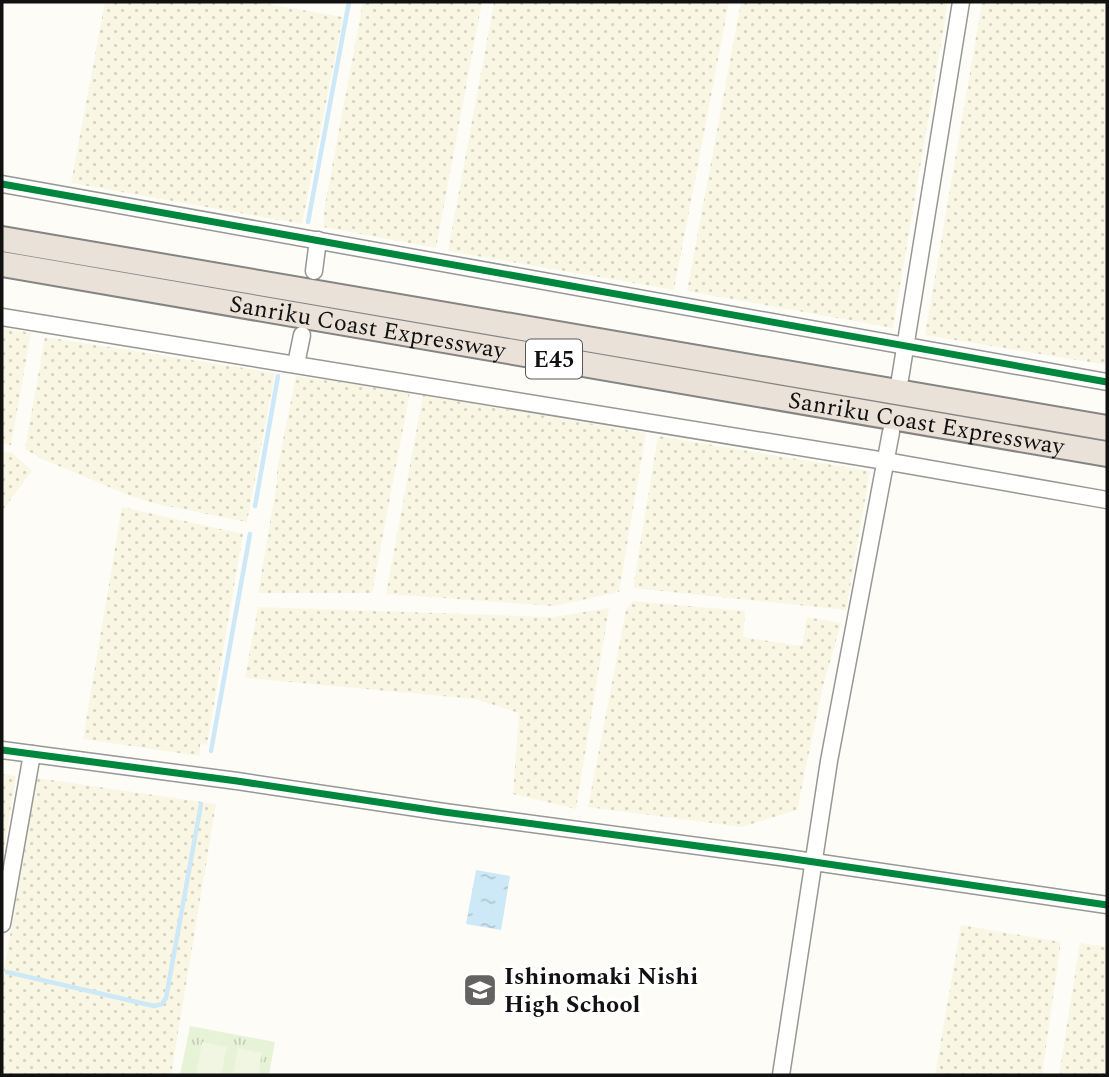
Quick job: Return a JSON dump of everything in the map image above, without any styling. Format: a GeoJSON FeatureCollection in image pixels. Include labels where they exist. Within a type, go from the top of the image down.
{"type":"FeatureCollection","features":[{"type":"Feature","properties":{"kind":"highway","name":"Sanriku Coast Expressway"},"geometry":{"type":"LineString","coordinates":[[2,239],[1107,428]]}},
{"type":"Feature","properties":{"kind":"highway","name":"Sanriku Coast Expressway"},"geometry":{"type":"LineString","coordinates":[[2,264],[1107,454]]}},
{"type":"Feature","properties":{"kind":"street"},"geometry":{"type":"LineString","coordinates":[[900,379],[961,2]]}},
{"type":"Feature","properties":{"kind":"street"},"geometry":{"type":"LineString","coordinates":[[2,184],[1107,382]]}},
{"type":"Feature","properties":{"kind":"street"},"geometry":{"type":"LineString","coordinates":[[314,271],[318,240]]}},
{"type":"Feature","properties":{"kind":"street"},"geometry":{"type":"LineString","coordinates":[[2,317],[885,461],[1107,500]]}},
{"type":"Feature","properties":{"kind":"street"},"geometry":{"type":"LineString","coordinates":[[296,364],[302,335]]}},
{"type":"Feature","properties":{"kind":"street"},"geometry":{"type":"LineString","coordinates":[[781,1075],[812,862],[891,432]]}},
{"type":"Feature","properties":{"kind":"street"},"geometry":{"type":"LineString","coordinates":[[2,750],[237,780],[444,812],[1107,905]]}},
{"type":"Feature","properties":{"kind":"street"},"geometry":{"type":"LineString","coordinates":[[2,924],[32,754]]}},
{"type":"Feature","properties":{"kind":"shaded area"},"geometry":{"type":"Polygon","coordinates":[[[105,2],[256,2],[343,17],[302,224],[71,183],[105,2]]]}},
{"type":"Feature","properties":{"kind":"shaded area"},"geometry":{"type":"Polygon","coordinates":[[[363,2],[482,2],[436,248],[324,227],[324,210],[363,2]]]}},
{"type":"Feature","properties":{"kind":"shaded area"},"geometry":{"type":"Polygon","coordinates":[[[494,2],[729,2],[674,290],[448,251],[494,2]]]}},
{"type":"Feature","properties":{"kind":"shaded area"},"geometry":{"type":"Polygon","coordinates":[[[741,2],[948,2],[893,328],[687,291],[741,2]]]}},
{"type":"Feature","properties":{"kind":"shaded area"},"geometry":{"type":"Polygon","coordinates":[[[982,2],[1107,2],[1107,365],[925,335],[982,2]]]}},
{"type":"Feature","properties":{"kind":"shaded area"},"geometry":{"type":"Polygon","coordinates":[[[2,328],[31,333],[11,445],[5,444],[2,447],[2,328]]]}},
{"type":"Feature","properties":{"kind":"shaded area"},"geometry":{"type":"Polygon","coordinates":[[[45,337],[275,373],[247,522],[152,503],[40,458],[25,449],[45,337]]]}},
{"type":"Feature","properties":{"kind":"shaded area"},"geometry":{"type":"Polygon","coordinates":[[[296,376],[410,392],[372,593],[258,593],[277,470],[296,376]]]}},
{"type":"Feature","properties":{"kind":"shaded area"},"geometry":{"type":"Polygon","coordinates":[[[423,395],[646,433],[619,592],[554,606],[386,594],[423,395]]]}},
{"type":"Feature","properties":{"kind":"shaded area"},"geometry":{"type":"Polygon","coordinates":[[[658,436],[870,471],[846,610],[633,588],[658,436]]]}},
{"type":"Feature","properties":{"kind":"shaded area"},"geometry":{"type":"Polygon","coordinates":[[[11,452],[32,471],[2,511],[2,453],[11,452]]]}},
{"type":"Feature","properties":{"kind":"shaded area"},"geometry":{"type":"Polygon","coordinates":[[[122,507],[243,534],[207,745],[200,744],[200,756],[83,739],[122,507]]]}},
{"type":"Feature","properties":{"kind":"shaded area"},"geometry":{"type":"Polygon","coordinates":[[[633,601],[745,611],[743,637],[802,646],[807,617],[841,623],[823,686],[797,810],[742,827],[588,807],[626,610],[633,601]]]}},
{"type":"Feature","properties":{"kind":"shaded area"},"geometry":{"type":"Polygon","coordinates":[[[258,607],[553,617],[609,608],[576,809],[513,794],[519,713],[475,699],[245,678],[258,607]]]}},
{"type":"Feature","properties":{"kind":"shaded area"},"geometry":{"type":"Polygon","coordinates":[[[2,774],[16,776],[2,860],[2,774]]]}},
{"type":"Feature","properties":{"kind":"shaded area"},"geometry":{"type":"Polygon","coordinates":[[[37,778],[216,804],[171,1075],[2,1075],[2,982],[37,778]]]}},
{"type":"Feature","properties":{"kind":"shaded area"},"geometry":{"type":"Polygon","coordinates":[[[961,925],[1061,942],[1042,1075],[935,1075],[961,925]]]}},
{"type":"Feature","properties":{"kind":"shaded area"},"geometry":{"type":"Polygon","coordinates":[[[1080,943],[1107,947],[1107,1075],[1059,1075],[1080,943]]]}},
{"type":"Feature","properties":{"kind":"green space"},"geometry":{"type":"Polygon","coordinates":[[[190,1026],[275,1042],[269,1075],[180,1075],[190,1026]]]}},
{"type":"Feature","properties":{"kind":"green space"},"geometry":{"type":"Polygon","coordinates":[[[202,1042],[227,1047],[221,1075],[196,1075],[202,1042]]]}},
{"type":"Feature","properties":{"kind":"green space"},"geometry":{"type":"Polygon","coordinates":[[[238,1048],[262,1053],[258,1075],[233,1075],[238,1048]]]}},
{"type":"Feature","properties":{"kind":"water"},"geometry":{"type":"Polygon","coordinates":[[[476,870],[510,876],[501,930],[466,924],[476,870]]]}},
{"type":"Feature","properties":{"kind":"waterway"},"geometry":{"type":"LineString","coordinates":[[308,222],[349,2]]}},
{"type":"Feature","properties":{"kind":"waterway"},"geometry":{"type":"LineString","coordinates":[[255,506],[278,376]]}},
{"type":"Feature","properties":{"kind":"waterway"},"geometry":{"type":"LineString","coordinates":[[211,751],[250,534]]}},
{"type":"Feature","properties":{"kind":"waterway"},"geometry":{"type":"LineString","coordinates":[[7,972],[154,1006],[162,1004],[166,998],[201,804]]}},
{"type":"Feature","properties":{"kind":"cycle path"},"geometry":{"type":"LineString","coordinates":[[2,184],[1107,382]]}},
{"type":"Feature","properties":{"kind":"cycle path"},"geometry":{"type":"LineString","coordinates":[[2,750],[780,857],[1107,905]]}},
{"type":"Feature","properties":{"kind":"place","name":"Ishinomaki Nishi High School"},"geometry":{"type":"Point","coordinates":[480,990]}}]}
